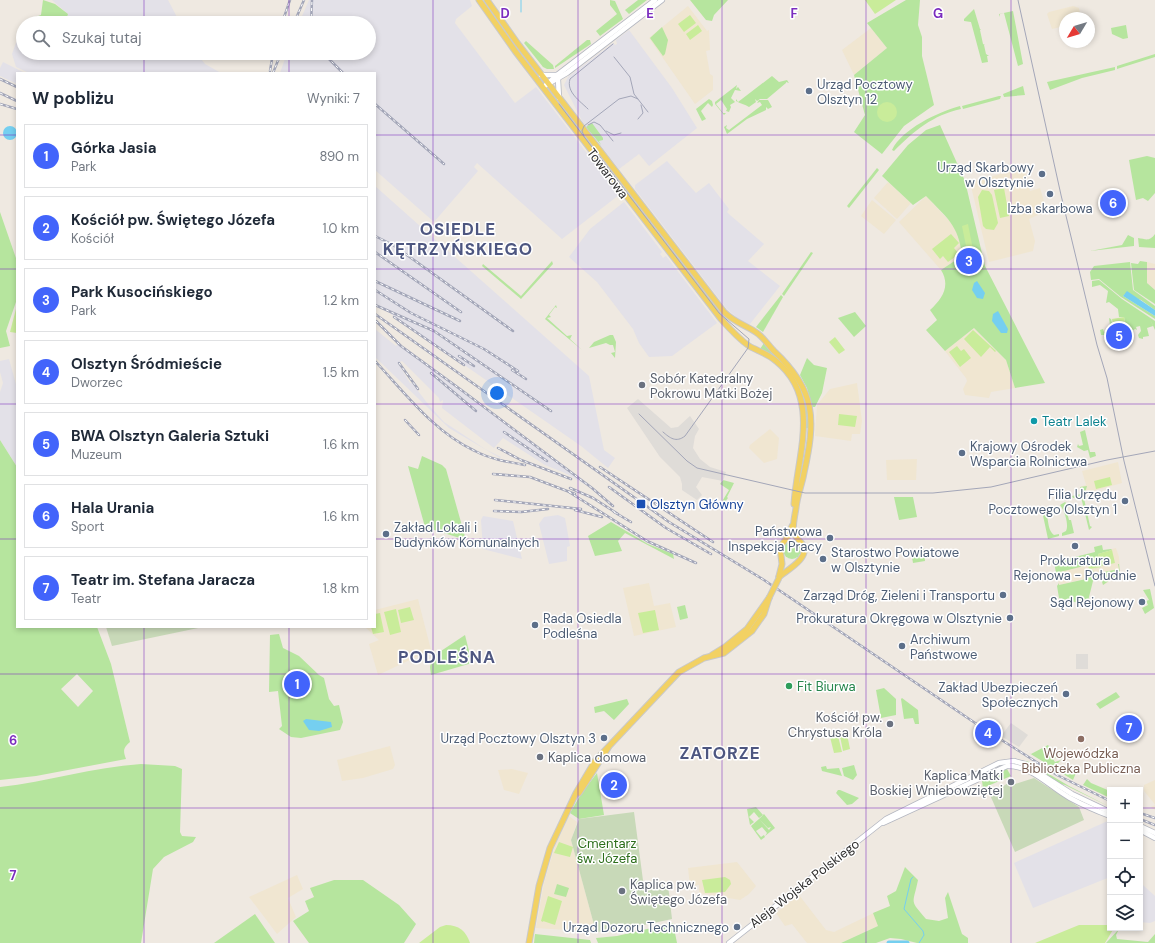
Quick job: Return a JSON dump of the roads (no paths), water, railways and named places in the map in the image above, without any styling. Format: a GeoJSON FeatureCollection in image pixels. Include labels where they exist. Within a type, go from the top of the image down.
{"type":"FeatureCollection","features":[{"type":"Feature","properties":{"kind":"main road","name":"Towarowa"},"geometry":{"type":"LineString","coordinates":[[479,0],[543,88],[721,319],[743,340],[774,360],[787,372],[797,387],[804,410],[803,435],[792,526],[789,535],[780,549],[782,564],[779,577]]}},
{"type":"Feature","properties":{"kind":"main road","name":"Towarowa"},"geometry":{"type":"LineString","coordinates":[[487,0],[541,75],[724,312],[735,322],[751,330],[762,338],[791,367],[799,378],[810,408],[811,422],[806,461],[797,499],[794,529],[798,541],[803,546],[804,553],[795,564],[779,577]]}},
{"type":"Feature","properties":{"kind":"main road"},"geometry":{"type":"LineString","coordinates":[[541,75],[558,77],[655,0]]}},
{"type":"Feature","properties":{"kind":"main road"},"geometry":{"type":"LineString","coordinates":[[543,88],[662,0]]}},
{"type":"Feature","properties":{"kind":"main road"},"geometry":{"type":"LineString","coordinates":[[558,77],[559,98]]}},
{"type":"Feature","properties":{"kind":"main road"},"geometry":{"type":"LineString","coordinates":[[529,943],[544,868],[553,842],[573,799],[584,787],[598,760],[673,678],[689,665],[711,656],[724,653],[752,631],[764,614],[769,598],[779,577]]}},
{"type":"Feature","properties":{"kind":"main road","name":"Aleja Wojska Polskiego"},"geometry":{"type":"LineString","coordinates":[[729,943],[879,824],[896,814],[1004,762],[1014,761],[1025,764],[1071,796]]}},
{"type":"Feature","properties":{"kind":"main road"},"geometry":{"type":"LineString","coordinates":[[1071,796],[1107,811]]}},
{"type":"Feature","properties":{"kind":"main road"},"geometry":{"type":"LineString","coordinates":[[1071,796],[1107,814]]}},
{"type":"Feature","properties":{"kind":"main road"},"geometry":{"type":"LineString","coordinates":[[1143,827],[1155,833]]}},
{"type":"Feature","properties":{"kind":"main road"},"geometry":{"type":"LineString","coordinates":[[1143,832],[1155,838]]}},
{"type":"Feature","properties":{"kind":"water"},"geometry":{"type":"Polygon","coordinates":[[[10,126],[15,128],[15,138],[10,140],[5,138],[3,133],[5,128],[10,126]]]}},
{"type":"Feature","properties":{"kind":"water"},"geometry":{"type":"Polygon","coordinates":[[[977,281],[985,293],[983,299],[977,298],[972,290],[974,283],[977,281]]]}},
{"type":"Feature","properties":{"kind":"water"},"geometry":{"type":"Polygon","coordinates":[[[1127,291],[1155,310],[1155,316],[1123,296],[1127,291]]]}},
{"type":"Feature","properties":{"kind":"water"},"geometry":{"type":"Polygon","coordinates":[[[998,311],[1008,329],[1007,333],[1001,333],[992,321],[993,314],[998,311]]]}},
{"type":"Feature","properties":{"kind":"water"},"geometry":{"type":"Polygon","coordinates":[[[306,719],[331,722],[332,727],[319,731],[309,730],[303,721],[306,719]]]}},
{"type":"Feature","properties":{"kind":"waterway"},"geometry":{"type":"LineString","coordinates":[[521,0],[521,12]]}},
{"type":"Feature","properties":{"kind":"waterway"},"geometry":{"type":"LineString","coordinates":[[913,877],[911,879],[904,909],[923,931],[924,935],[919,943]]}},
{"type":"Feature","properties":{"kind":"waterway"},"geometry":{"type":"LineString","coordinates":[[889,943],[907,943]]}},
{"type":"Feature","properties":{"kind":"tram line"},"geometry":{"type":"LineString","coordinates":[[1018,0],[1061,195],[1097,345],[1107,378],[1124,461],[1155,586]]}},
{"type":"Feature","properties":{"kind":"tram line"},"geometry":{"type":"LineString","coordinates":[[588,109],[572,92],[569,84],[570,79],[613,44]]}},
{"type":"Feature","properties":{"kind":"tram line"},"geometry":{"type":"LineString","coordinates":[[614,57],[630,77],[634,94],[648,112]]}},
{"type":"Feature","properties":{"kind":"tram line"},"geometry":{"type":"LineString","coordinates":[[584,136],[582,131],[584,126],[619,99],[631,96],[638,99]]}},
{"type":"Feature","properties":{"kind":"tram line"},"geometry":{"type":"LineString","coordinates":[[559,104],[719,313],[749,339],[748,348],[685,436],[679,439],[673,439],[663,432]]}},
{"type":"Feature","properties":{"kind":"tram line"},"geometry":{"type":"LineString","coordinates":[[638,119],[643,113],[641,105]]}},
{"type":"Feature","properties":{"kind":"tram line"},"geometry":{"type":"LineString","coordinates":[[588,125],[594,122],[600,125],[613,141]]}},
{"type":"Feature","properties":{"kind":"tram line"},"geometry":{"type":"LineString","coordinates":[[606,131],[614,135],[621,133]]}},
{"type":"Feature","properties":{"kind":"tram line"},"geometry":{"type":"LineString","coordinates":[[639,414],[687,461],[697,468],[805,493],[933,493],[991,487],[1107,460],[1155,451]]}},
{"type":"Feature","properties":{"kind":"railway"},"geometry":{"type":"LineString","coordinates":[[284,16],[290,0]]}},
{"type":"Feature","properties":{"kind":"railway"},"geometry":{"type":"LineString","coordinates":[[297,16],[304,0]]}},
{"type":"Feature","properties":{"kind":"railway"},"geometry":{"type":"LineString","coordinates":[[311,16],[312,0]]}},
{"type":"Feature","properties":{"kind":"railway"},"geometry":{"type":"LineString","coordinates":[[270,71],[272,60]]}},
{"type":"Feature","properties":{"kind":"railway"},"geometry":{"type":"LineString","coordinates":[[273,72],[278,60]]}},
{"type":"Feature","properties":{"kind":"railway"},"geometry":{"type":"LineString","coordinates":[[330,60],[342,72]]}},
{"type":"Feature","properties":{"kind":"railway"},"geometry":{"type":"LineString","coordinates":[[0,79],[16,87]]}},
{"type":"Feature","properties":{"kind":"railway"},"geometry":{"type":"LineString","coordinates":[[0,93],[16,101]]}},
{"type":"Feature","properties":{"kind":"railway"},"geometry":{"type":"LineString","coordinates":[[0,104],[16,109]]}},
{"type":"Feature","properties":{"kind":"railway"},"geometry":{"type":"LineString","coordinates":[[376,105],[444,164]]}},
{"type":"Feature","properties":{"kind":"railway"},"geometry":{"type":"LineString","coordinates":[[376,236],[393,245],[513,331]]}},
{"type":"Feature","properties":{"kind":"railway"},"geometry":{"type":"LineString","coordinates":[[376,253],[461,312]]}},
{"type":"Feature","properties":{"kind":"railway"},"geometry":{"type":"LineString","coordinates":[[376,281],[460,321]]}},
{"type":"Feature","properties":{"kind":"railway"},"geometry":{"type":"LineString","coordinates":[[376,291],[411,313],[484,349],[518,371]]}},
{"type":"Feature","properties":{"kind":"railway"},"geometry":{"type":"LineString","coordinates":[[376,305],[434,331],[551,411]]}},
{"type":"Feature","properties":{"kind":"railway"},"geometry":{"type":"LineString","coordinates":[[376,315],[669,522],[764,580],[981,727],[1057,775],[1107,800]]}},
{"type":"Feature","properties":{"kind":"railway"},"geometry":{"type":"LineString","coordinates":[[394,317],[464,365]]}},
{"type":"Feature","properties":{"kind":"railway"},"geometry":{"type":"LineString","coordinates":[[376,321],[401,346],[592,488],[613,506]]}},
{"type":"Feature","properties":{"kind":"railway"},"geometry":{"type":"LineString","coordinates":[[459,356],[474,366]]}},
{"type":"Feature","properties":{"kind":"railway"},"geometry":{"type":"LineString","coordinates":[[376,362],[433,423],[460,443],[481,454],[499,460],[525,465]]}},
{"type":"Feature","properties":{"kind":"railway"},"geometry":{"type":"LineString","coordinates":[[399,363],[418,389]]}},
{"type":"Feature","properties":{"kind":"railway"},"geometry":{"type":"LineString","coordinates":[[512,370],[526,379]]}},
{"type":"Feature","properties":{"kind":"railway"},"geometry":{"type":"LineString","coordinates":[[431,373],[476,411]]}},
{"type":"Feature","properties":{"kind":"railway"},"geometry":{"type":"LineString","coordinates":[[405,420],[419,435]]}},
{"type":"Feature","properties":{"kind":"railway"},"geometry":{"type":"LineString","coordinates":[[504,432],[547,461]]}},
{"type":"Feature","properties":{"kind":"railway"},"geometry":{"type":"LineString","coordinates":[[498,448],[521,460],[571,479]]}},
{"type":"Feature","properties":{"kind":"railway"},"geometry":{"type":"LineString","coordinates":[[600,467],[713,542]]}},
{"type":"Feature","properties":{"kind":"railway"},"geometry":{"type":"LineString","coordinates":[[493,474],[530,477],[575,494]]}},
{"type":"Feature","properties":{"kind":"railway"},"geometry":{"type":"LineString","coordinates":[[609,487],[666,528],[711,554]]}},
{"type":"Feature","properties":{"kind":"railway"},"geometry":{"type":"LineString","coordinates":[[570,488],[593,498],[618,514]]}},
{"type":"Feature","properties":{"kind":"railway"},"geometry":{"type":"LineString","coordinates":[[569,492],[647,541],[696,563]]}},
{"type":"Feature","properties":{"kind":"railway"},"geometry":{"type":"LineString","coordinates":[[495,500],[581,509]]}},
{"type":"Feature","properties":{"kind":"railway"},"geometry":{"type":"LineString","coordinates":[[494,511],[521,512],[548,509]]}},
{"type":"Feature","properties":{"kind":"railway"},"geometry":{"type":"LineString","coordinates":[[575,510],[602,517]]}},
{"type":"Feature","properties":{"kind":"railway"},"geometry":{"type":"LineString","coordinates":[[614,512],[631,522]]}},
{"type":"Feature","properties":{"kind":"railway"},"geometry":{"type":"LineString","coordinates":[[1143,814],[1155,818]]}},
{"type":"Feature","properties":{"kind":"railway"},"geometry":{"type":"LineString","coordinates":[[1143,820],[1155,825]]}},
{"type":"Feature","properties":{"kind":"place","name":"Urząd Pocztowy Olsztyn 12"},"geometry":{"type":"Point","coordinates":[809,91]}},
{"type":"Feature","properties":{"kind":"place","name":"Urząd Skarbowy w Olsztynie"},"geometry":{"type":"Point","coordinates":[1042,174]}},
{"type":"Feature","properties":{"kind":"place","name":"Izba skarbowa"},"geometry":{"type":"Point","coordinates":[1050,194]}},
{"type":"Feature","properties":{"kind":"place","name":"Hala Urania"},"geometry":{"type":"Point","coordinates":[1113,203]}},
{"type":"Feature","properties":{"kind":"place","name":"Park Kusocińskiego"},"geometry":{"type":"Point","coordinates":[969,261]}},
{"type":"Feature","properties":{"kind":"place","name":"BWA Olsztyn Galeria Sztuki"},"geometry":{"type":"Point","coordinates":[1119,336]}},
{"type":"Feature","properties":{"kind":"place","name":"Sobór Katedralny Pokrowu Matki Bożej"},"geometry":{"type":"Point","coordinates":[642,385]}},
{"type":"Feature","properties":{"kind":"place","name":"Teatr Lalek"},"geometry":{"type":"Point","coordinates":[1034,421]}},
{"type":"Feature","properties":{"kind":"place","name":"Krajowy Ośrodek Wsparcia Rolnictwa"},"geometry":{"type":"Point","coordinates":[962,453]}},
{"type":"Feature","properties":{"kind":"place","name":"Filia Urzędu Pocztowego Olsztyn 1"},"geometry":{"type":"Point","coordinates":[1125,501]}},
{"type":"Feature","properties":{"kind":"place","name":"Olsztyn Główny"},"geometry":{"type":"Point","coordinates":[641,504]}},
{"type":"Feature","properties":{"kind":"place","name":"Zakład Lokali i Budynków Komunalnych"},"geometry":{"type":"Point","coordinates":[386,534]}},
{"type":"Feature","properties":{"kind":"place","name":"Państwowa Inspekcja Pracy"},"geometry":{"type":"Point","coordinates":[830,538]}},
{"type":"Feature","properties":{"kind":"place","name":"Prokuratura Rejonowa - Południe"},"geometry":{"type":"Point","coordinates":[1075,546]}},
{"type":"Feature","properties":{"kind":"place","name":"Starostwo Powiatowe w Olsztynie"},"geometry":{"type":"Point","coordinates":[823,559]}},
{"type":"Feature","properties":{"kind":"place","name":"Zarząd Dróg, Zieleni i Transportu"},"geometry":{"type":"Point","coordinates":[1003,595]}},
{"type":"Feature","properties":{"kind":"place","name":"Sąd Rejonowy"},"geometry":{"type":"Point","coordinates":[1142,602]}},
{"type":"Feature","properties":{"kind":"place","name":"Prokuratura Okręgowa w Olsztynie"},"geometry":{"type":"Point","coordinates":[1010,618]}},
{"type":"Feature","properties":{"kind":"place","name":"Rada Osiedla Podleśna"},"geometry":{"type":"Point","coordinates":[535,625]}},
{"type":"Feature","properties":{"kind":"place","name":"Archiwum Państwowe"},"geometry":{"type":"Point","coordinates":[902,646]}},
{"type":"Feature","properties":{"kind":"place","name":"Górka Jasia"},"geometry":{"type":"Point","coordinates":[297,684]}},
{"type":"Feature","properties":{"kind":"place","name":"Fit Biurwa"},"geometry":{"type":"Point","coordinates":[789,686]}},
{"type":"Feature","properties":{"kind":"place","name":"Zakład Ubezpieczeń Społecznych"},"geometry":{"type":"Point","coordinates":[1066,694]}},
{"type":"Feature","properties":{"kind":"place","name":"Kościół pw. Chrystusa Króla"},"geometry":{"type":"Point","coordinates":[890,724]}},
{"type":"Feature","properties":{"kind":"place","name":"Teatr im. Stefana Jaracza"},"geometry":{"type":"Point","coordinates":[1129,728]}},
{"type":"Feature","properties":{"kind":"place","name":"Olsztyn Śródmieście"},"geometry":{"type":"Point","coordinates":[988,733]}},
{"type":"Feature","properties":{"kind":"place","name":"Urząd Pocztowy Olsztyn 3"},"geometry":{"type":"Point","coordinates":[604,738]}},
{"type":"Feature","properties":{"kind":"place","name":"Wojewódzka Biblioteka Publiczna"},"geometry":{"type":"Point","coordinates":[1081,739]}},
{"type":"Feature","properties":{"kind":"place","name":"Kaplica domowa"},"geometry":{"type":"Point","coordinates":[540,757]}},
{"type":"Feature","properties":{"kind":"place","name":"Kaplica Matki Boskiej Wniebowziętej"},"geometry":{"type":"Point","coordinates":[1011,782]}},
{"type":"Feature","properties":{"kind":"place","name":"Kościół pw. Świętego Józefa"},"geometry":{"type":"Point","coordinates":[614,785]}},
{"type":"Feature","properties":{"kind":"place","name":"Kaplica pw. Świętego Józefa"},"geometry":{"type":"Point","coordinates":[622,891]}},
{"type":"Feature","properties":{"kind":"place","name":"Urząd Dozoru Technicznego"},"geometry":{"type":"Point","coordinates":[737,927]}},
{"type":"Feature","properties":{"kind":"district","name":"OSIEDLE KĘTRZYŃSKIEGO"},"geometry":{"type":"Point","coordinates":[458,239]}},
{"type":"Feature","properties":{"kind":"district","name":"PODLEŚNA"},"geometry":{"type":"Point","coordinates":[447,657]}},
{"type":"Feature","properties":{"kind":"district","name":"ZATORZE"},"geometry":{"type":"Point","coordinates":[720,753]}},
{"type":"Feature","properties":{"kind":"park label","name":"Cmentarz św. Józefa"},"geometry":{"type":"Point","coordinates":[607,850]}}]}
